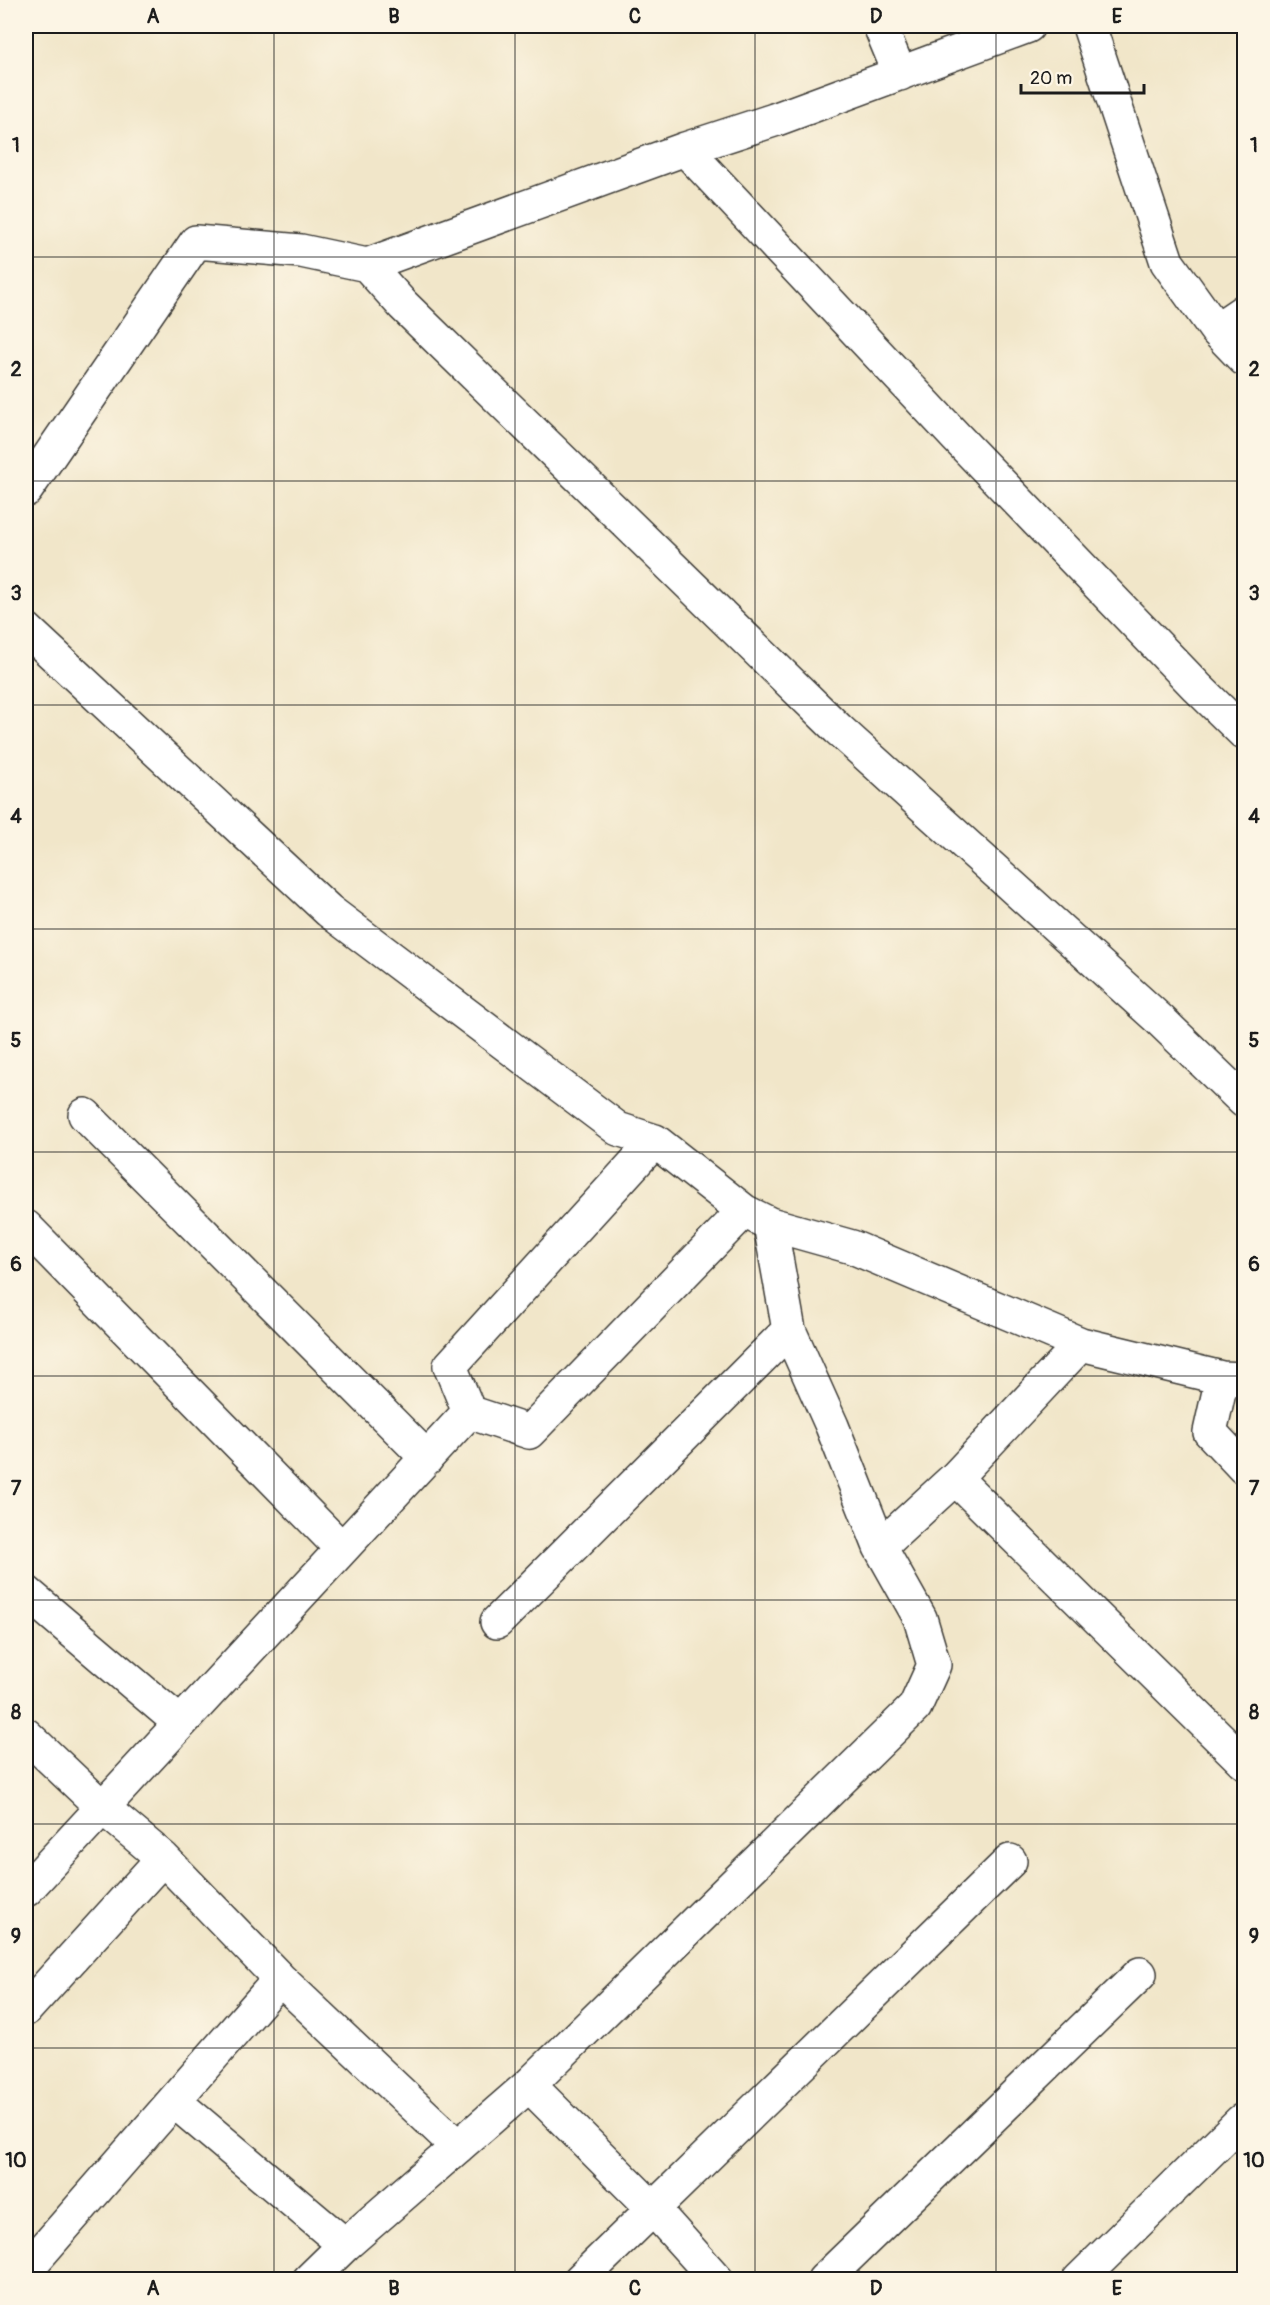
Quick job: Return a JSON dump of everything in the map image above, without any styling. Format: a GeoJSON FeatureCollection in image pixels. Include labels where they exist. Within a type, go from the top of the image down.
{"type":"FeatureCollection","features":[{"type":"Feature","properties":{"kind":"street"},"geometry":{"type":"LineString","coordinates":[[880,26],[900,74]]}},
{"type":"Feature","properties":{"kind":"street"},"geometry":{"type":"LineString","coordinates":[[26,490],[196,242],[301,251],[367,265],[685,149],[774,120],[1028,26]]}},
{"type":"Feature","properties":{"kind":"street"},"geometry":{"type":"LineString","coordinates":[[1089,26],[1167,262],[1216,330],[1245,359]]}},
{"type":"Feature","properties":{"kind":"street"},"geometry":{"type":"LineString","coordinates":[[685,149],[957,438],[1197,687],[1245,733]]}},
{"type":"Feature","properties":{"kind":"street"},"geometry":{"type":"LineString","coordinates":[[367,265],[403,305],[838,729],[1160,1020],[1245,1101]]}},
{"type":"Feature","properties":{"kind":"street"},"geometry":{"type":"LineString","coordinates":[[1216,330],[1245,311]]}},
{"type":"Feature","properties":{"kind":"street"},"geometry":{"type":"LineString","coordinates":[[26,629],[329,911],[618,1129],[655,1141],[757,1218],[852,1246],[1081,1344],[1233,1379],[1210,1432],[1245,1468]]}},
{"type":"Feature","properties":{"kind":"street"},"geometry":{"type":"LineString","coordinates":[[85,1115],[427,1458]]}},
{"type":"Feature","properties":{"kind":"street"},"geometry":{"type":"LineString","coordinates":[[655,1141],[450,1366],[469,1412],[529,1432],[757,1218]]}},
{"type":"Feature","properties":{"kind":"street"},"geometry":{"type":"LineString","coordinates":[[309,2280],[345,2245],[529,2085],[915,1707],[934,1665],[920,1618],[880,1547],[832,1426],[789,1330],[757,1218]]}},
{"type":"Feature","properties":{"kind":"street"},"geometry":{"type":"LineString","coordinates":[[26,1227],[342,1549]]}},
{"type":"Feature","properties":{"kind":"street"},"geometry":{"type":"LineString","coordinates":[[497,1622],[789,1330]]}},
{"type":"Feature","properties":{"kind":"street"},"geometry":{"type":"LineString","coordinates":[[880,1547],[955,1478],[1081,1344]]}},
{"type":"Feature","properties":{"kind":"street"},"geometry":{"type":"LineString","coordinates":[[26,1890],[469,1412]]}},
{"type":"Feature","properties":{"kind":"street"},"geometry":{"type":"LineString","coordinates":[[955,1478],[1245,1762]]}},
{"type":"Feature","properties":{"kind":"street"},"geometry":{"type":"LineString","coordinates":[[26,1592],[180,1723]]}},
{"type":"Feature","properties":{"kind":"street"},"geometry":{"type":"LineString","coordinates":[[26,1735],[102,1807],[163,1858],[280,1979],[458,2147]]}},
{"type":"Feature","properties":{"kind":"street"},"geometry":{"type":"LineString","coordinates":[[26,2009],[163,1858]]}},
{"type":"Feature","properties":{"kind":"street"},"geometry":{"type":"LineString","coordinates":[[580,2280],[1010,1861]]}},
{"type":"Feature","properties":{"kind":"street"},"geometry":{"type":"LineString","coordinates":[[824,2280],[1140,1974]]}},
{"type":"Feature","properties":{"kind":"street"},"geometry":{"type":"LineString","coordinates":[[26,2270],[280,1979]]}},
{"type":"Feature","properties":{"kind":"street"},"geometry":{"type":"LineString","coordinates":[[529,2085],[654,2210],[717,2280]]}},
{"type":"Feature","properties":{"kind":"street"},"geometry":{"type":"LineString","coordinates":[[174,2101],[345,2245]]}},
{"type":"Feature","properties":{"kind":"street"},"geometry":{"type":"LineString","coordinates":[[1079,2280],[1241,2121]]}}]}
